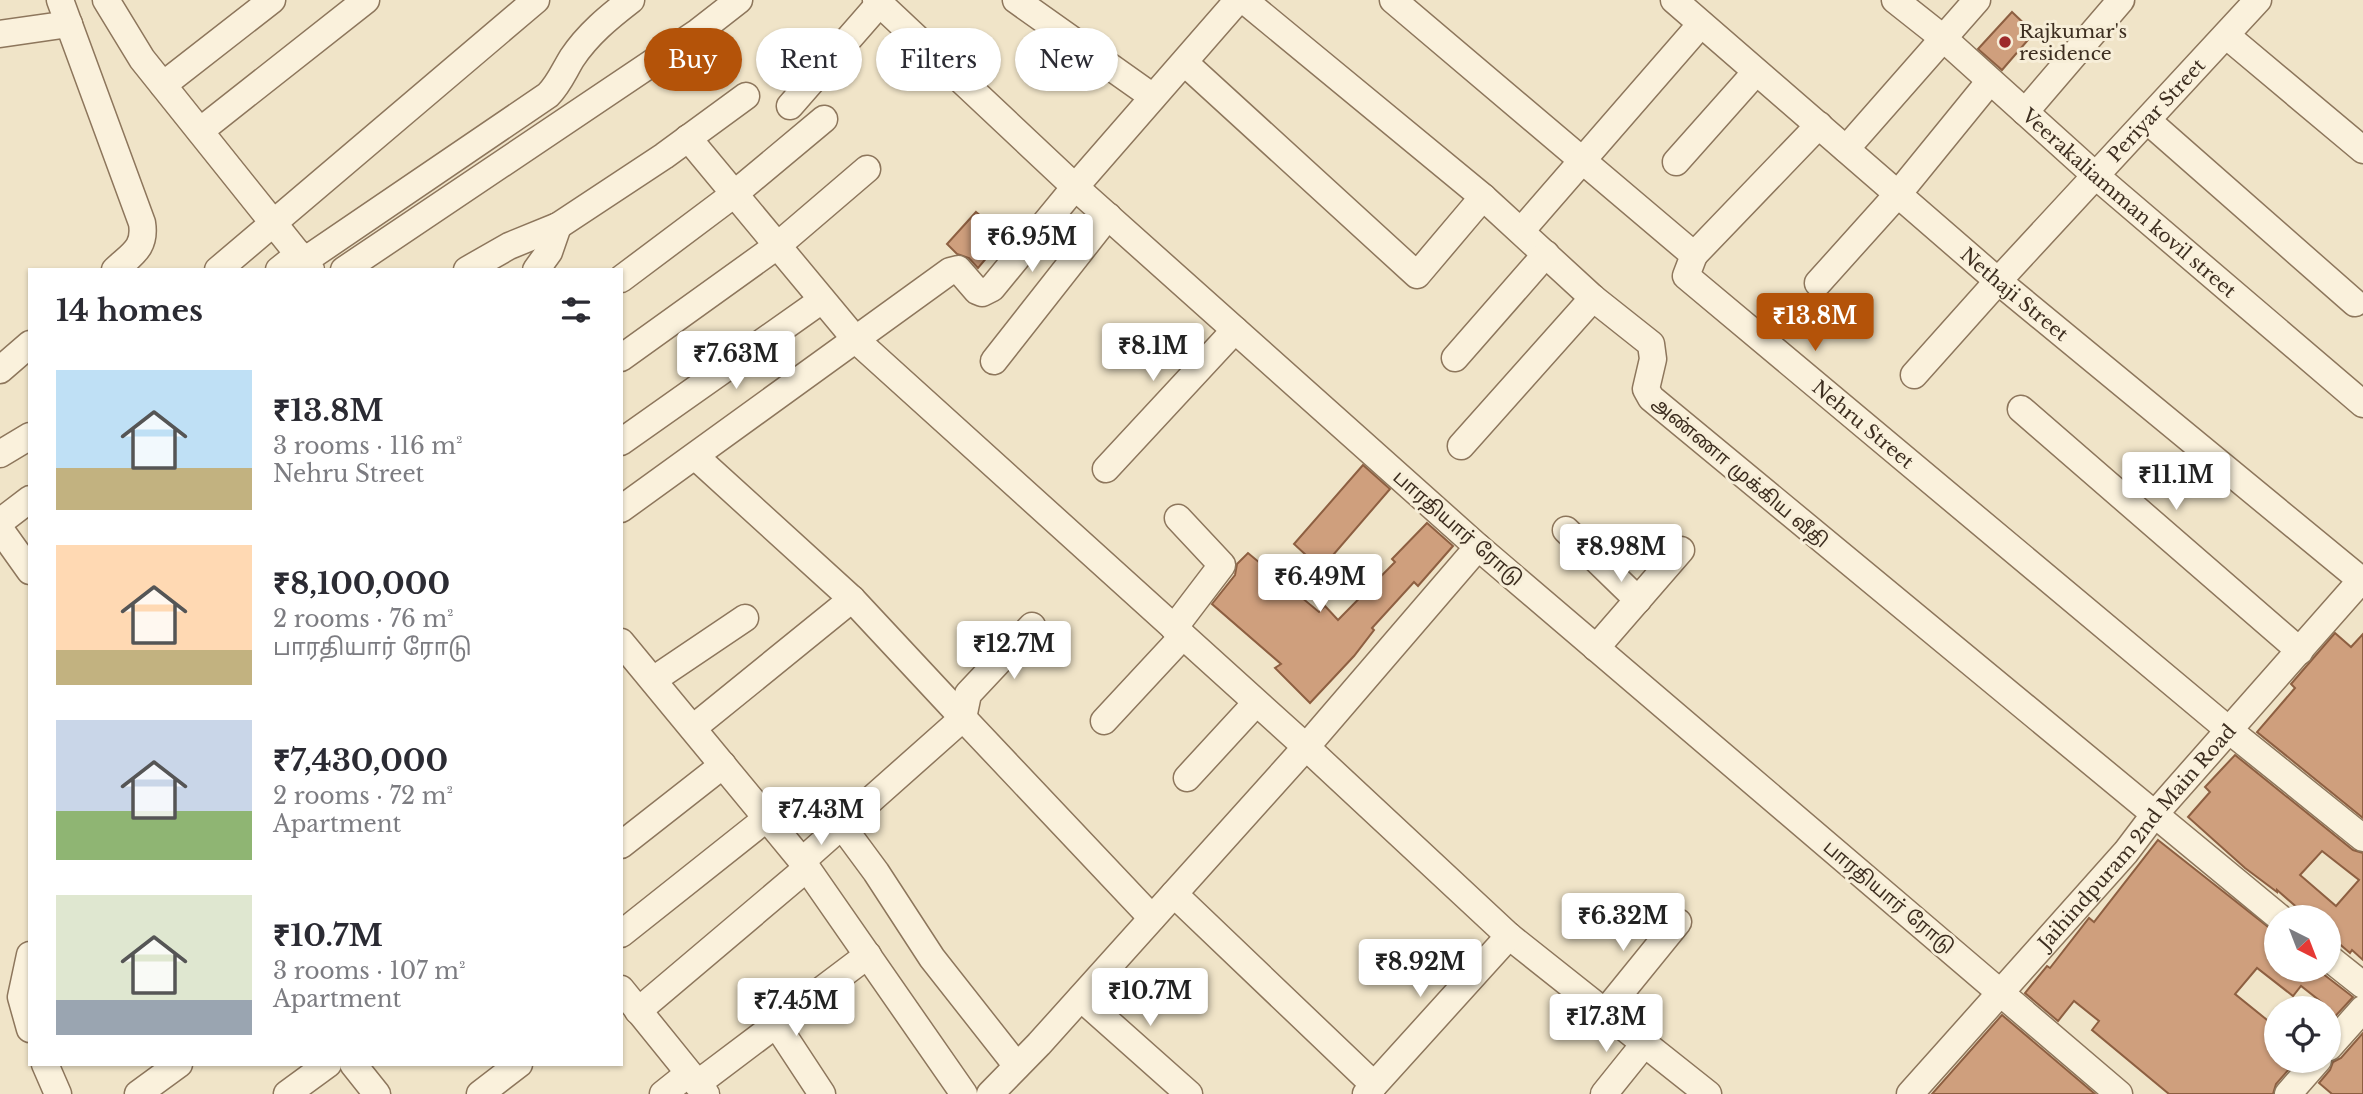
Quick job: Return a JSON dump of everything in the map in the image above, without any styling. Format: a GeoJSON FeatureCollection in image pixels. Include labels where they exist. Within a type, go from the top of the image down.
{"type":"FeatureCollection","features":[{"type":"Feature","properties":{"kind":"street"},"geometry":{"type":"LineString","coordinates":[[106,0],[142,59],[274,222],[298,263],[548,95],[587,39],[605,20],[631,0]]}},
{"type":"Feature","properties":{"kind":"street"},"geometry":{"type":"LineString","coordinates":[[163,85],[272,0]]}},
{"type":"Feature","properties":{"kind":"street"},"geometry":{"type":"LineString","coordinates":[[200,131],[366,0]]}},
{"type":"Feature","properties":{"kind":"street"},"geometry":{"type":"LineString","coordinates":[[220,268],[536,0]]}},
{"type":"Feature","properties":{"kind":"street"},"geometry":{"type":"LineString","coordinates":[[347,268],[698,32],[739,0]]}},
{"type":"Feature","properties":{"kind":"street"},"geometry":{"type":"LineString","coordinates":[[1016,0],[1153,97]]}},
{"type":"Feature","properties":{"kind":"street"},"geometry":{"type":"LineString","coordinates":[[623,508],[955,269],[962,272],[977,291],[986,292],[1238,0]]}},
{"type":"Feature","properties":{"kind":"street","name":"அண்ணா முக்கிய வீதி"},"geometry":{"type":"LineString","coordinates":[[1244,0],[1483,197],[1593,298],[1651,344],[1653,359],[1646,389],[1651,398],[2154,815]]}},
{"type":"Feature","properties":{"kind":"street"},"geometry":{"type":"LineString","coordinates":[[1393,0],[1694,255],[1819,125]]}},
{"type":"Feature","properties":{"kind":"street","name":"Nethaji Street"},"geometry":{"type":"LineString","coordinates":[[1674,0],[1998,281],[2362,579]]}},
{"type":"Feature","properties":{"kind":"street","name":"Veerakaliamman kovil street"},"geometry":{"type":"LineString","coordinates":[[1895,0],[1943,38],[2096,176],[2363,404]]}},
{"type":"Feature","properties":{"kind":"street"},"geometry":{"type":"LineString","coordinates":[[1846,149],[1976,0]]}},
{"type":"Feature","properties":{"kind":"street"},"geometry":{"type":"LineString","coordinates":[[2025,112],[2121,0]]}},
{"type":"Feature","properties":{"kind":"street","name":"Periyar Street"},"geometry":{"type":"LineString","coordinates":[[1914,375],[2258,0]]}},
{"type":"Feature","properties":{"kind":"street"},"geometry":{"type":"LineString","coordinates":[[790,106],[878,2]]}},
{"type":"Feature","properties":{"kind":"street","name":"பாரதியார் ரோடு"},"geometry":{"type":"LineString","coordinates":[[878,2],[1075,187],[1478,547],[2119,1094]]}},
{"type":"Feature","properties":{"kind":"street"},"geometry":{"type":"LineString","coordinates":[[0,34],[65,12],[142,223],[143,242],[117,268]]}},
{"type":"Feature","properties":{"kind":"street"},"geometry":{"type":"LineString","coordinates":[[1521,231],[1701,24]]}},
{"type":"Feature","properties":{"kind":"street"},"geometry":{"type":"LineString","coordinates":[[2227,36],[2363,150]]}},
{"type":"Feature","properties":{"kind":"street"},"geometry":{"type":"LineString","coordinates":[[1185,63],[1417,275],[1483,197]]}},
{"type":"Feature","properties":{"kind":"street"},"geometry":{"type":"LineString","coordinates":[[1676,162],[1756,72]]}},
{"type":"Feature","properties":{"kind":"street"},"geometry":{"type":"LineString","coordinates":[[1818,283],[1898,194],[1990,81]]}},
{"type":"Feature","properties":{"kind":"street"},"geometry":{"type":"LineString","coordinates":[[470,268],[509,246],[558,226],[746,96]]}},
{"type":"Feature","properties":{"kind":"street"},"geometry":{"type":"LineString","coordinates":[[623,278],[733,195],[824,119]]}},
{"type":"Feature","properties":{"kind":"street"},"geometry":{"type":"LineString","coordinates":[[2148,121],[2355,303]]}},
{"type":"Feature","properties":{"kind":"street"},"geometry":{"type":"LineString","coordinates":[[688,138],[856,340],[1306,747],[1509,936],[1708,1094]]}},
{"type":"Feature","properties":{"kind":"street"},"geometry":{"type":"LineString","coordinates":[[623,357],[777,246],[867,169]]}},
{"type":"Feature","properties":{"kind":"street"},"geometry":{"type":"LineString","coordinates":[[994,361],[1108,216]]}},
{"type":"Feature","properties":{"kind":"street"},"geometry":{"type":"LineString","coordinates":[[537,268],[549,252],[558,226]]}},
{"type":"Feature","properties":{"kind":"street"},"geometry":{"type":"LineString","coordinates":[[1455,358],[1546,254]]}},
{"type":"Feature","properties":{"kind":"street","name":"Nehru Street"},"geometry":{"type":"LineString","coordinates":[[1694,255],[1686,276],[2230,731]]}},
{"type":"Feature","properties":{"kind":"street"},"geometry":{"type":"LineString","coordinates":[[1461,446],[1593,298]]}},
{"type":"Feature","properties":{"kind":"street"},"geometry":{"type":"LineString","coordinates":[[623,441],[822,300]]}},
{"type":"Feature","properties":{"kind":"street"},"geometry":{"type":"LineString","coordinates":[[1106,468],[1235,330]]}},
{"type":"Feature","properties":{"kind":"street"},"geometry":{"type":"LineString","coordinates":[[3,364],[28,345]]}},
{"type":"Feature","properties":{"kind":"street"},"geometry":{"type":"LineString","coordinates":[[2021,409],[2300,651]]}},
{"type":"Feature","properties":{"kind":"street"},"geometry":{"type":"LineString","coordinates":[[0,454],[28,437]]}},
{"type":"Feature","properties":{"kind":"street"},"geometry":{"type":"LineString","coordinates":[[696,457],[852,599],[1152,918]]}},
{"type":"Feature","properties":{"kind":"street"},"geometry":{"type":"LineString","coordinates":[[12,514],[28,565]]}},
{"type":"Feature","properties":{"kind":"street"},"geometry":{"type":"LineString","coordinates":[[1104,721],[1178,632],[1222,565],[1178,518]]}},
{"type":"Feature","properties":{"kind":"street"},"geometry":{"type":"LineString","coordinates":[[1566,530],[1637,600]]}},
{"type":"Feature","properties":{"kind":"street"},"geometry":{"type":"LineString","coordinates":[[990,1094],[1081,998],[1306,747],[1478,547]]}},
{"type":"Feature","properties":{"kind":"street"},"geometry":{"type":"LineString","coordinates":[[1596,648],[1681,551]]}},
{"type":"Feature","properties":{"kind":"street","name":"Jaihindpuram 2nd Main Road"},"geometry":{"type":"LineString","coordinates":[[1910,1094],[2126,852],[2154,815],[2362,579]]}},
{"type":"Feature","properties":{"kind":"street"},"geometry":{"type":"LineString","coordinates":[[693,729],[852,599]]}},
{"type":"Feature","properties":{"kind":"street"},"geometry":{"type":"LineString","coordinates":[[653,680],[745,618]]}},
{"type":"Feature","properties":{"kind":"street"},"geometry":{"type":"LineString","coordinates":[[638,1011],[805,865],[842,826],[963,718],[968,694],[1032,626]]}},
{"type":"Feature","properties":{"kind":"street"},"geometry":{"type":"LineString","coordinates":[[623,644],[805,865],[964,1094]]}},
{"type":"Feature","properties":{"kind":"street"},"geometry":{"type":"LineString","coordinates":[[1187,778],[1256,703]]}},
{"type":"Feature","properties":{"kind":"street"},"geometry":{"type":"LineString","coordinates":[[2230,731],[2363,838]]}},
{"type":"Feature","properties":{"kind":"street"},"geometry":{"type":"LineString","coordinates":[[623,843],[723,765]]}},
{"type":"Feature","properties":{"kind":"street"},"geometry":{"type":"LineString","coordinates":[[2154,815],[2264,905]]}},
{"type":"Feature","properties":{"kind":"street"},"geometry":{"type":"LineString","coordinates":[[623,932],[767,818]]}},
{"type":"Feature","properties":{"kind":"street"},"geometry":{"type":"LineString","coordinates":[[842,826],[963,1000],[1017,1066]]}},
{"type":"Feature","properties":{"kind":"street"},"geometry":{"type":"LineString","coordinates":[[1174,894],[1370,1090],[1509,936]]}},
{"type":"Feature","properties":{"kind":"street"},"geometry":{"type":"LineString","coordinates":[[1605,1012],[1678,922]]}},
{"type":"Feature","properties":{"kind":"street"},"geometry":{"type":"LineString","coordinates":[[663,1094],[697,1084],[868,955]]}},
{"type":"Feature","properties":{"kind":"street"},"geometry":{"type":"LineString","coordinates":[[28,961],[21,997],[28,1022]]}},
{"type":"Feature","properties":{"kind":"street"},"geometry":{"type":"LineString","coordinates":[[2342,968],[2363,985]]}},
{"type":"Feature","properties":{"kind":"street"},"geometry":{"type":"LineString","coordinates":[[623,992],[697,1084]]}},
{"type":"Feature","properties":{"kind":"street"},"geometry":{"type":"LineString","coordinates":[[1081,998],[1189,1094]]}},
{"type":"Feature","properties":{"kind":"street"},"geometry":{"type":"LineString","coordinates":[[2341,1034],[2363,1009]]}},
{"type":"Feature","properties":{"kind":"street"},"geometry":{"type":"LineString","coordinates":[[776,1024],[821,1094]]}},
{"type":"Feature","properties":{"kind":"street"},"geometry":{"type":"LineString","coordinates":[[1604,1094],[1644,1043]]}},
{"type":"Feature","properties":{"kind":"street"},"geometry":{"type":"LineString","coordinates":[[49,1066],[58,1094]]}},
{"type":"Feature","properties":{"kind":"street"},"geometry":{"type":"LineString","coordinates":[[138,1094],[176,1066]]}},
{"type":"Feature","properties":{"kind":"street"},"geometry":{"type":"LineString","coordinates":[[287,1094],[325,1066]]}},
{"type":"Feature","properties":{"kind":"street"},"geometry":{"type":"LineString","coordinates":[[355,1066],[377,1094]]}},
{"type":"Feature","properties":{"kind":"street"},"geometry":{"type":"LineString","coordinates":[[480,1094],[516,1066]]}},
{"type":"Feature","properties":{"kind":"street"},"geometry":{"type":"LineString","coordinates":[[2288,1094],[2307,1073]]}},
{"type":"Feature","properties":{"kind":"building","name":"Rajkumar's residence"},"geometry":{"type":"Polygon","coordinates":[[[2012,12],[2034,33],[2002,70],[1978,49],[2012,12]]]}},
{"type":"Feature","properties":{"kind":"building"},"geometry":{"type":"Polygon","coordinates":[[[976,212],[1005,236],[978,268],[969,258],[957,254],[947,244],[976,212]]]}},
{"type":"Feature","properties":{"kind":"building"},"geometry":{"type":"Polygon","coordinates":[[[1363,465],[1390,489],[1321,569],[1294,544],[1363,465]]]}},
{"type":"Feature","properties":{"kind":"building"},"geometry":{"type":"Polygon","coordinates":[[[1427,523],[1453,546],[1418,586],[1414,582],[1372,628],[1374,630],[1354,656],[1310,703],[1275,668],[1281,664],[1212,604],[1235,575],[1237,564],[1248,553],[1319,612],[1325,606],[1338,620],[1395,562],[1392,559],[1427,523]]]}},
{"type":"Feature","properties":{"kind":"building"},"geometry":{"type":"Polygon","coordinates":[[[2335,633],[2351,647],[2363,634],[2363,818],[2257,732],[2295,688],[2291,684],[2335,633]]]}},
{"type":"Feature","properties":{"kind":"building"},"geometry":{"type":"Polygon","coordinates":[[[2235,755],[2353,850],[2363,853],[2363,960],[2352,950],[2350,953],[2342,946],[2342,905],[2337,905],[2359,880],[2322,851],[2300,875],[2335,905],[2294,905],[2245,868],[2188,817],[2210,792],[2205,787],[2235,755]]]}},
{"type":"Feature","properties":{"kind":"building"},"geometry":{"type":"Polygon","coordinates":[[[2158,840],[2264,924],[2264,973],[2257,968],[2235,994],[2264,1017],[2264,1073],[2286,1073],[2276,1084],[2273,1094],[2169,1094],[2092,1030],[2099,1021],[2074,1001],[2058,1021],[2025,993],[2047,966],[2050,968],[2089,918],[2094,922],[2158,840]]]}},
{"type":"Feature","properties":{"kind":"building"},"geometry":{"type":"Polygon","coordinates":[[[2275,982],[2334,982],[2353,997],[2341,1010],[2341,996],[2314,996],[2301,986],[2293,996],[2275,982]]]}},
{"type":"Feature","properties":{"kind":"building"},"geometry":{"type":"Polygon","coordinates":[[[2002,1015],[2095,1094],[1932,1094],[2002,1015]]]}},
{"type":"Feature","properties":{"kind":"building"},"geometry":{"type":"Polygon","coordinates":[[[2363,1033],[2363,1094],[2332,1094],[2319,1083],[2327,1073],[2341,1073],[2341,1058],[2363,1033]]]}},
{"type":"Feature","properties":{"kind":"place","name":"Rajkumar's residence"},"geometry":{"type":"Point","coordinates":[2005,42]}}]}
